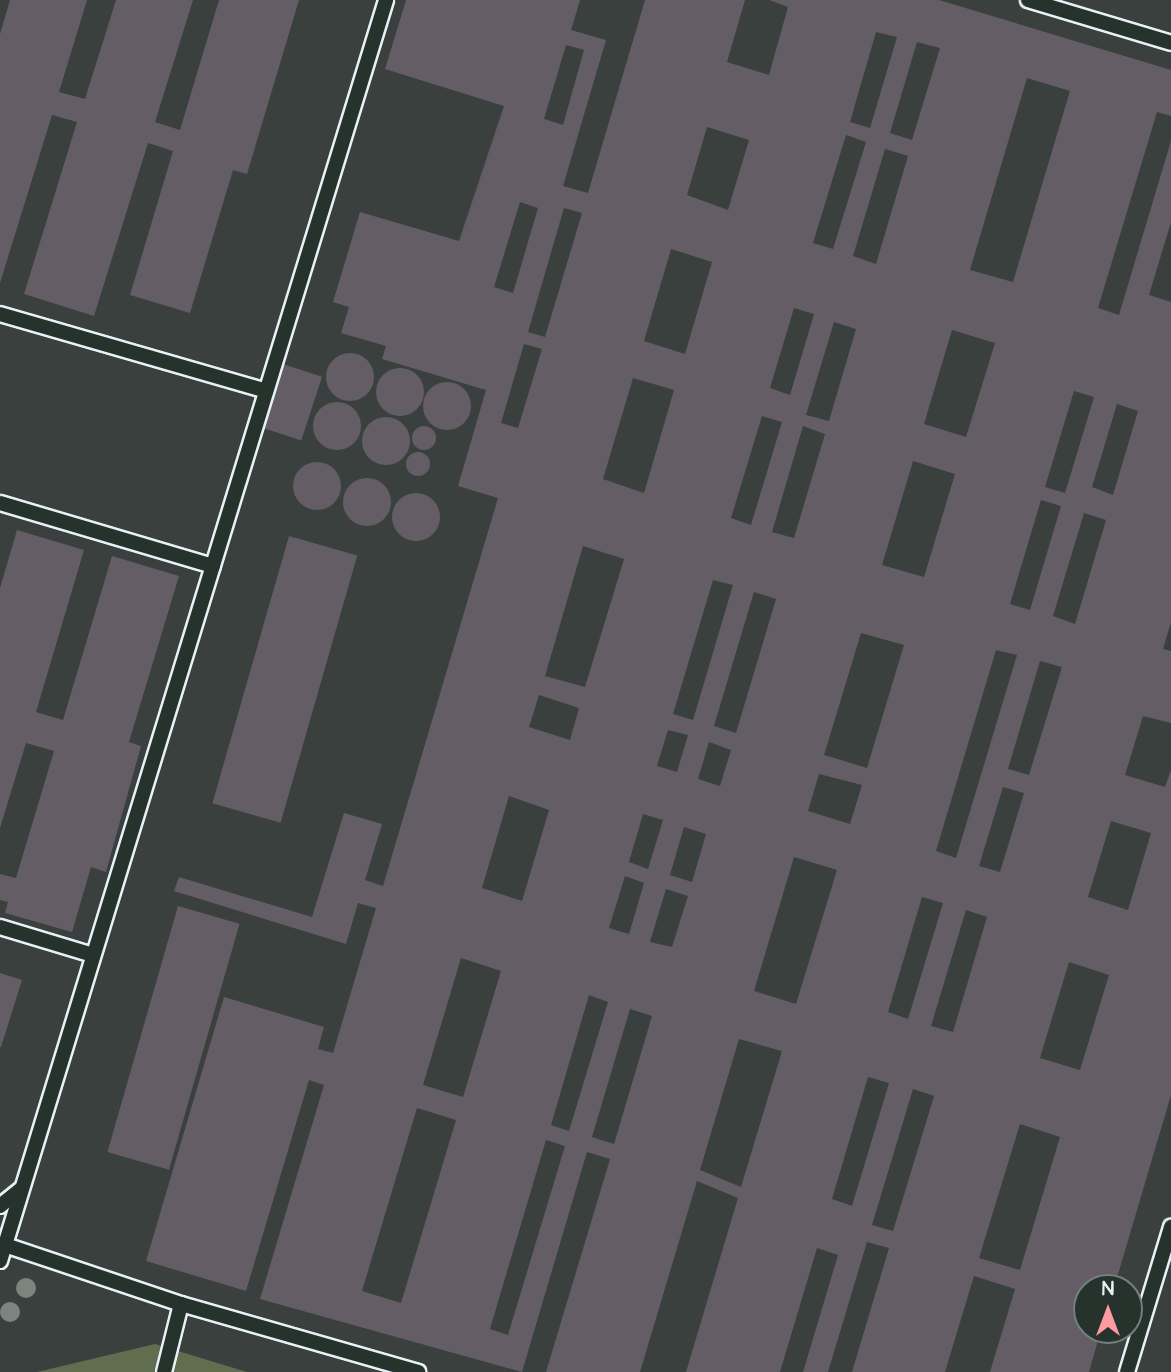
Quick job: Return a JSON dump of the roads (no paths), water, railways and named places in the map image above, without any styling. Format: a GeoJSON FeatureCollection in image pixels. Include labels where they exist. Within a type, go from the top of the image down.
{"type":"FeatureCollection","features":[{"type":"Feature","properties":{"kind":"lane"},"geometry":{"type":"LineString","coordinates":[[0,1261],[386,0]]}},
{"type":"Feature","properties":{"kind":"lane"},"geometry":{"type":"LineString","coordinates":[[1028,0],[1171,43]]}},
{"type":"Feature","properties":{"kind":"lane"},"geometry":{"type":"LineString","coordinates":[[0,314],[266,391]]}},
{"type":"Feature","properties":{"kind":"lane"},"geometry":{"type":"LineString","coordinates":[[0,503],[213,566]]}},
{"type":"Feature","properties":{"kind":"lane"},"geometry":{"type":"LineString","coordinates":[[0,928],[93,955]]}},
{"type":"Feature","properties":{"kind":"lane"},"geometry":{"type":"LineString","coordinates":[[0,1206],[22,1188]]}},
{"type":"Feature","properties":{"kind":"lane"},"geometry":{"type":"LineString","coordinates":[[1127,1372],[1171,1227]]}},
{"type":"Feature","properties":{"kind":"lane"},"geometry":{"type":"LineString","coordinates":[[5,1245],[181,1304],[418,1372]]}},
{"type":"Feature","properties":{"kind":"lane"},"geometry":{"type":"LineString","coordinates":[[164,1372],[181,1304]]}}]}
